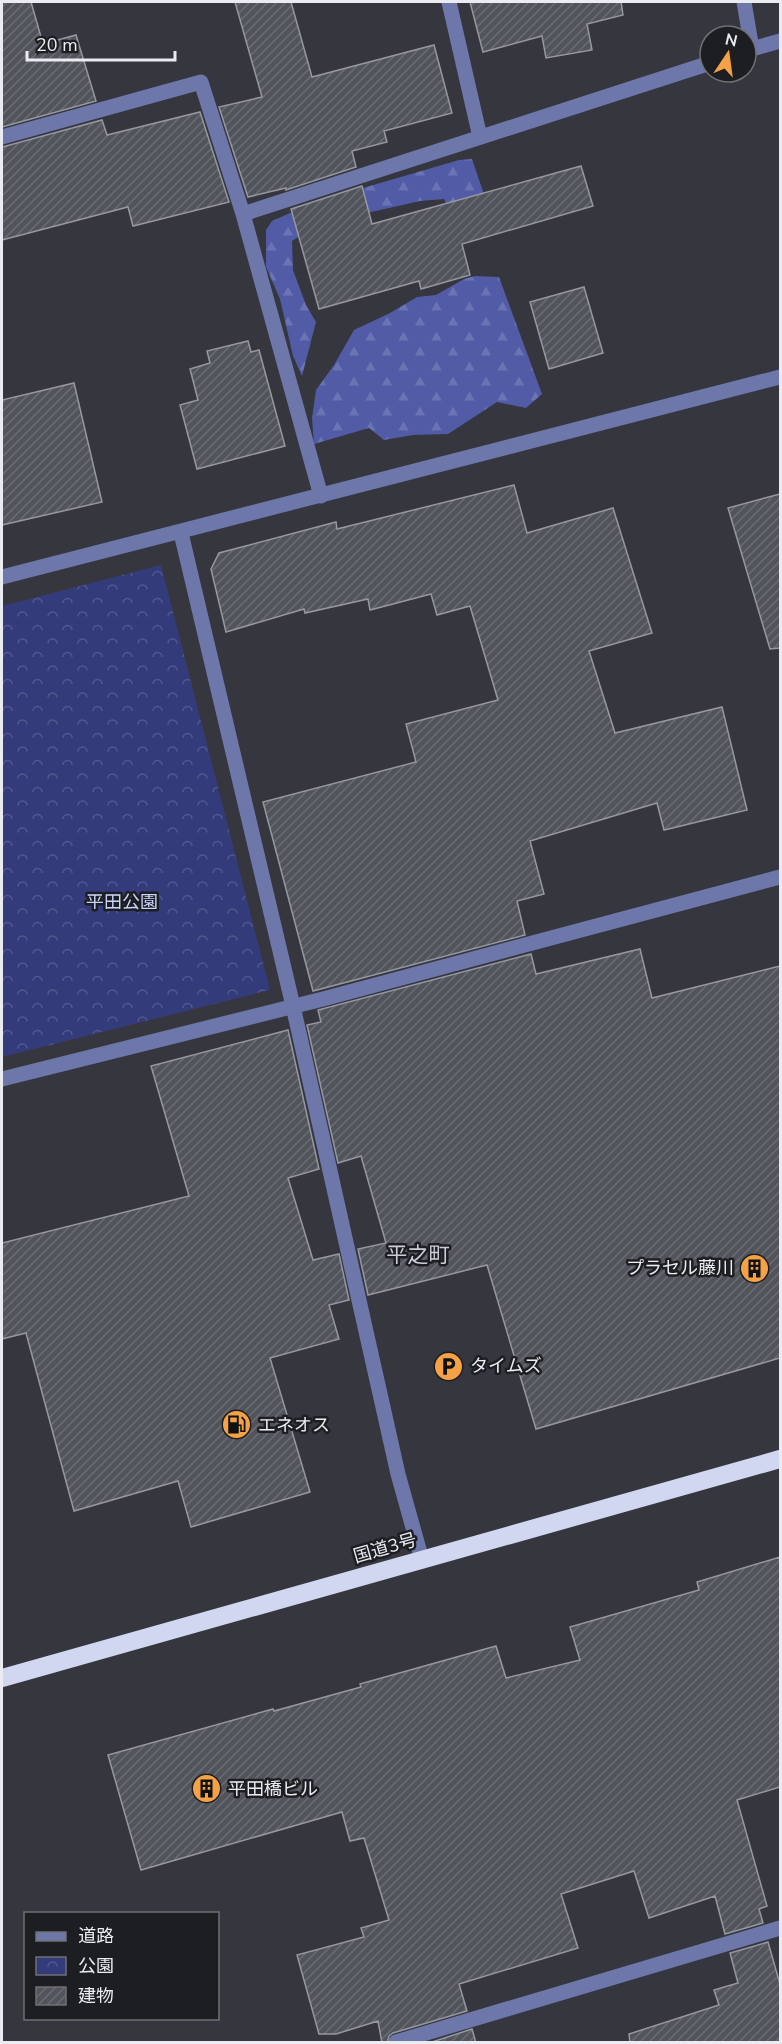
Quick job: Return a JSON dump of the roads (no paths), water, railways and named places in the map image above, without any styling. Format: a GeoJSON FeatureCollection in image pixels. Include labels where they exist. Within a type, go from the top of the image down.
{"type":"FeatureCollection","features":[{"type":"Feature","properties":{"kind":"highway","name":"国道3号"},"geometry":{"type":"LineString","coordinates":[[2,1678],[780,1459]]}},
{"type":"Feature","properties":{"kind":"street"},"geometry":{"type":"LineString","coordinates":[[449,2],[480,137]]}},
{"type":"Feature","properties":{"kind":"street"},"geometry":{"type":"LineString","coordinates":[[744,2],[746,24]]}},
{"type":"Feature","properties":{"kind":"street"},"geometry":{"type":"LineString","coordinates":[[758,47],[780,41]]}},
{"type":"Feature","properties":{"kind":"street"},"geometry":{"type":"LineString","coordinates":[[243,214],[698,67]]}},
{"type":"Feature","properties":{"kind":"street"},"geometry":{"type":"LineString","coordinates":[[2,137],[201,82],[243,214],[321,496]]}},
{"type":"Feature","properties":{"kind":"street"},"geometry":{"type":"LineString","coordinates":[[2,578],[780,377]]}},
{"type":"Feature","properties":{"kind":"street"},"geometry":{"type":"LineString","coordinates":[[181,533],[293,1006],[395,1462],[422,1560]]}},
{"type":"Feature","properties":{"kind":"street"},"geometry":{"type":"LineString","coordinates":[[2,1079],[293,1006],[780,877]]}},
{"type":"Feature","properties":{"kind":"street"},"geometry":{"type":"LineString","coordinates":[[396,2043],[780,1928]]}},
{"type":"Feature","properties":{"kind":"place","name":"プラセル藤川"},"geometry":{"type":"Point","coordinates":[755,1268]}},
{"type":"Feature","properties":{"kind":"place","name":"タイムズ"},"geometry":{"type":"Point","coordinates":[449,1366]}},
{"type":"Feature","properties":{"kind":"place","name":"エネオス"},"geometry":{"type":"Point","coordinates":[237,1425]}},
{"type":"Feature","properties":{"kind":"place","name":"平田橋ビル"},"geometry":{"type":"Point","coordinates":[207,1789]}},
{"type":"Feature","properties":{"kind":"district","name":"平之町"},"geometry":{"type":"Point","coordinates":[418,1255]}},
{"type":"Feature","properties":{"kind":"park label","name":"平田公園"},"geometry":{"type":"Point","coordinates":[122,902]}}]}
